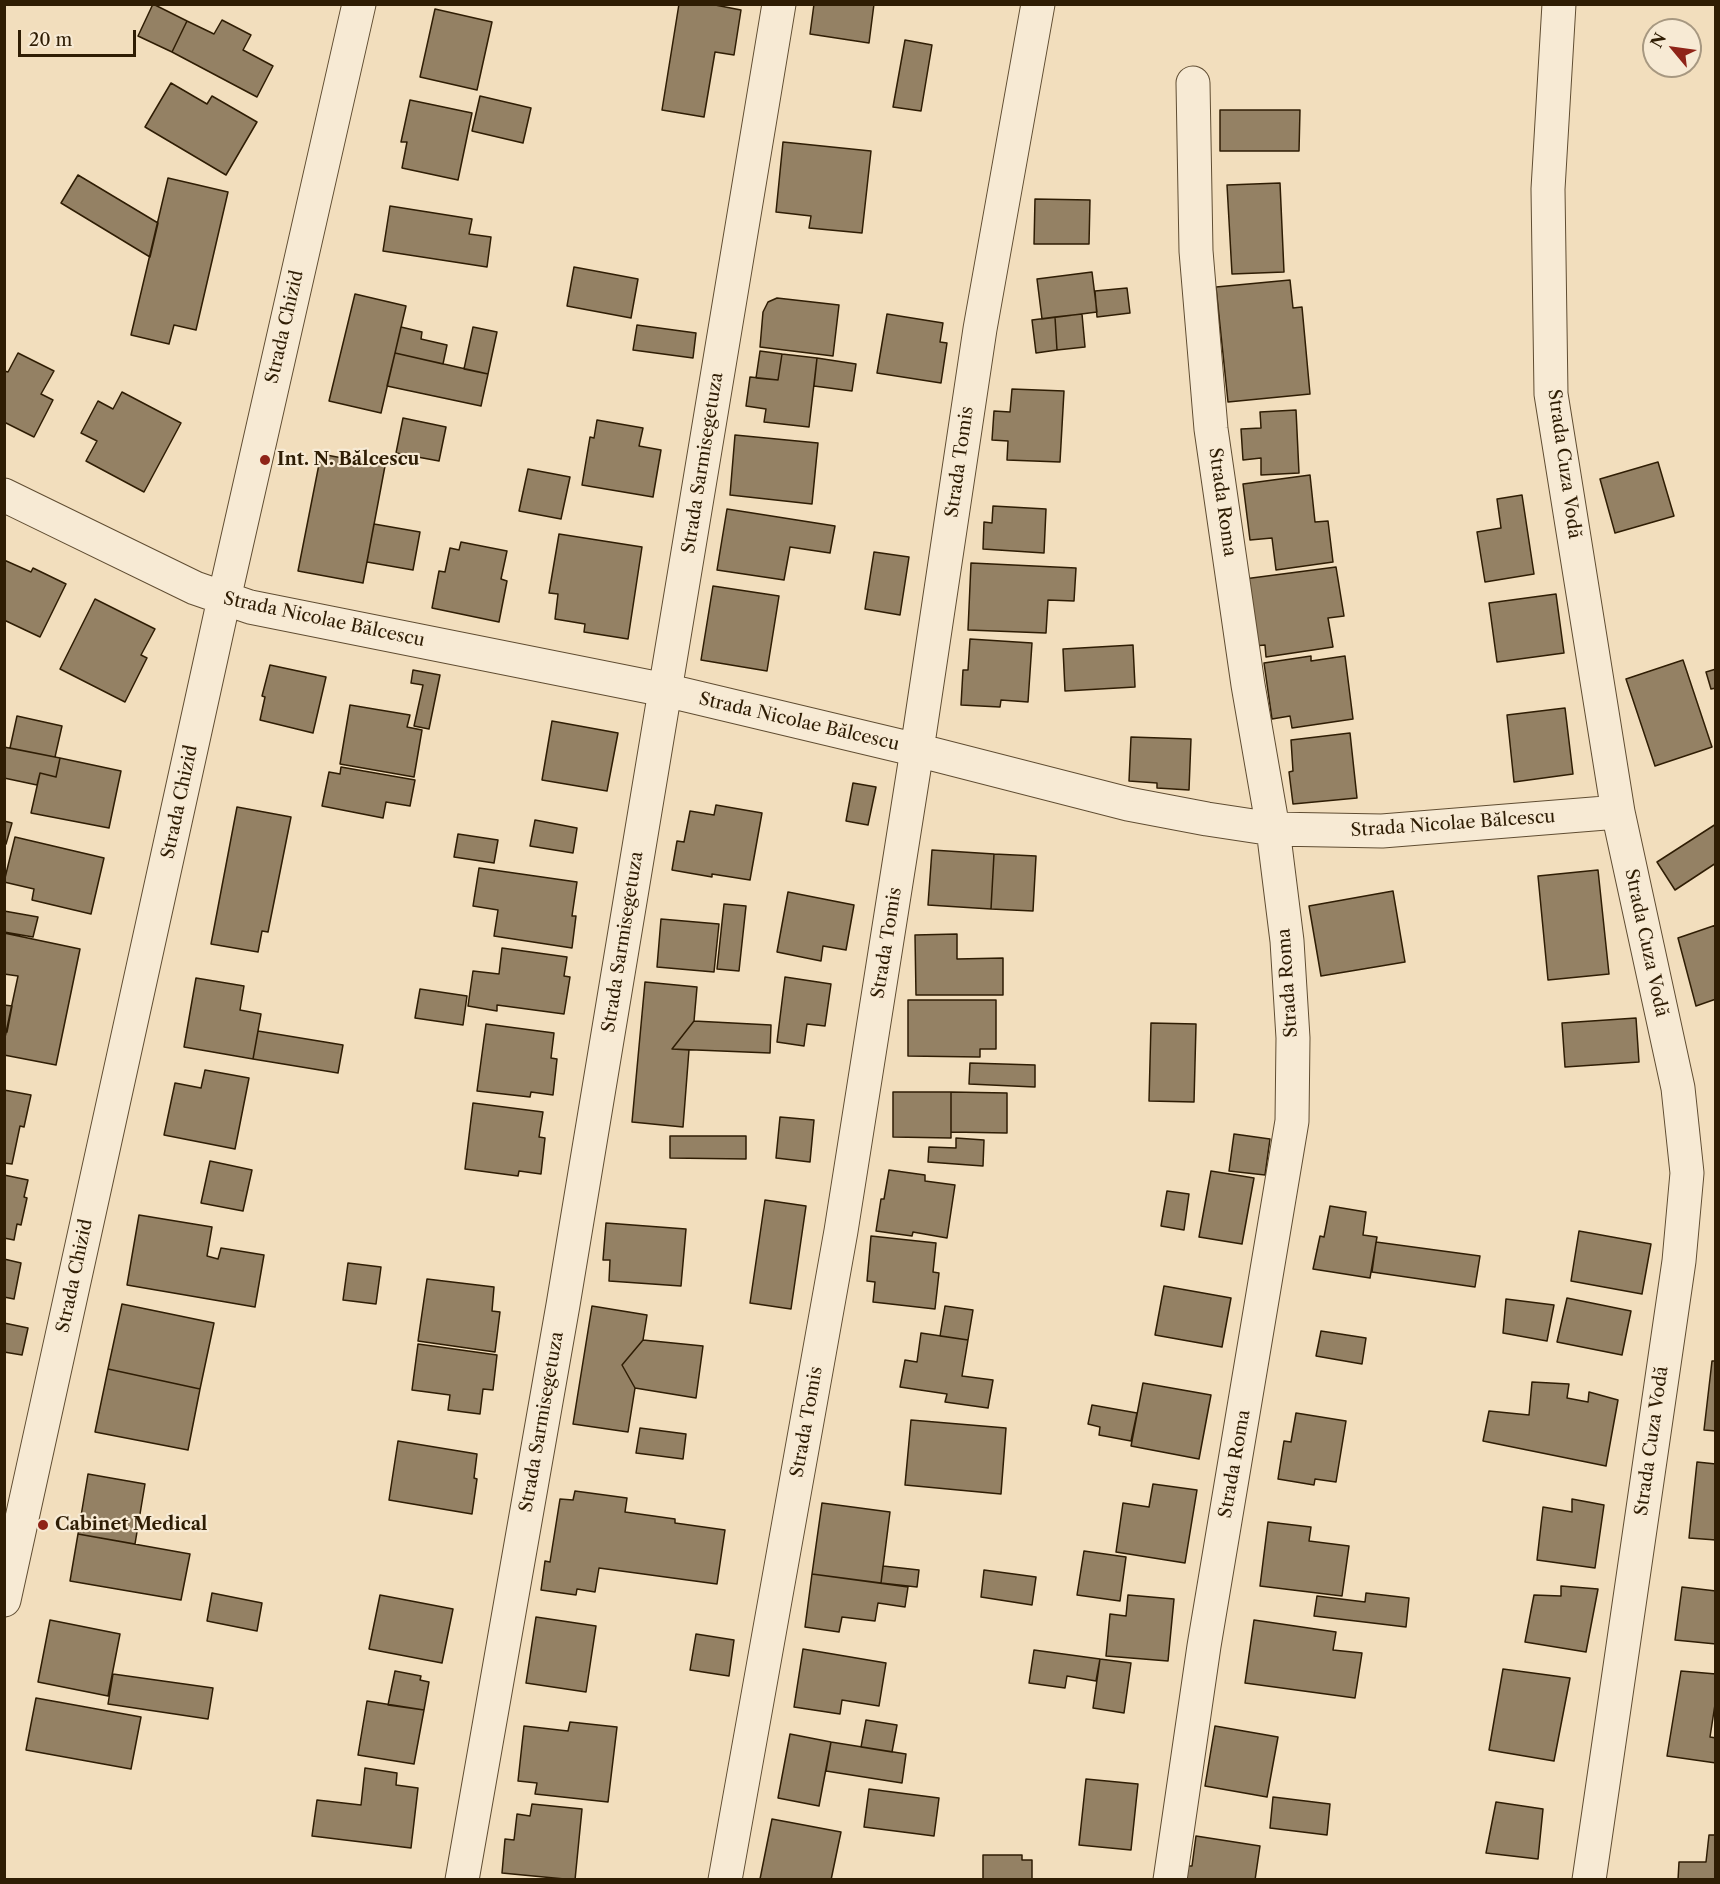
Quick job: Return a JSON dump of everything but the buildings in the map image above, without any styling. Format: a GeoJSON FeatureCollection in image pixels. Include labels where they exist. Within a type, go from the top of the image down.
{"type":"FeatureCollection","features":[{"type":"Feature","properties":{"kind":"street","name":"Strada Chizid"},"geometry":{"type":"LineString","coordinates":[[4,1600],[224,599],[359,4]]}},
{"type":"Feature","properties":{"kind":"street","name":"Strada Sarmisegetuza"},"geometry":{"type":"LineString","coordinates":[[462,1880],[563,1305],[779,4]]}},
{"type":"Feature","properties":{"kind":"street","name":"Strada Tomis"},"geometry":{"type":"LineString","coordinates":[[725,1880],[841,1231],[917,750],[980,329],[1038,4]]}},
{"type":"Feature","properties":{"kind":"street","name":"Strada Cuza Vodă"},"geometry":{"type":"LineString","coordinates":[[1559,4],[1548,189],[1551,394],[1618,812],[1678,1088],[1687,1173],[1679,1261],[1589,1880]]}},
{"type":"Feature","properties":{"kind":"street","name":"Strada Roma"},"geometry":{"type":"LineString","coordinates":[[1170,1880],[1204,1646],[1292,1121],[1293,1038],[1287,941],[1273,829],[1248,685],[1211,429],[1196,251],[1193,83]]}},
{"type":"Feature","properties":{"kind":"street","name":"Strada Nicolae Bălcescu"},"geometry":{"type":"LineString","coordinates":[[4,495],[195,588],[250,607],[665,690],[917,750],[1128,804],[1273,829],[1382,831],[1618,812]]}},
{"type":"Feature","properties":{"kind":"place","name":"Int. N. Bălcescu"},"geometry":{"type":"Point","coordinates":[265,460]}},
{"type":"Feature","properties":{"kind":"place","name":"Cabinet Medical"},"geometry":{"type":"Point","coordinates":[43,1525]}}]}
